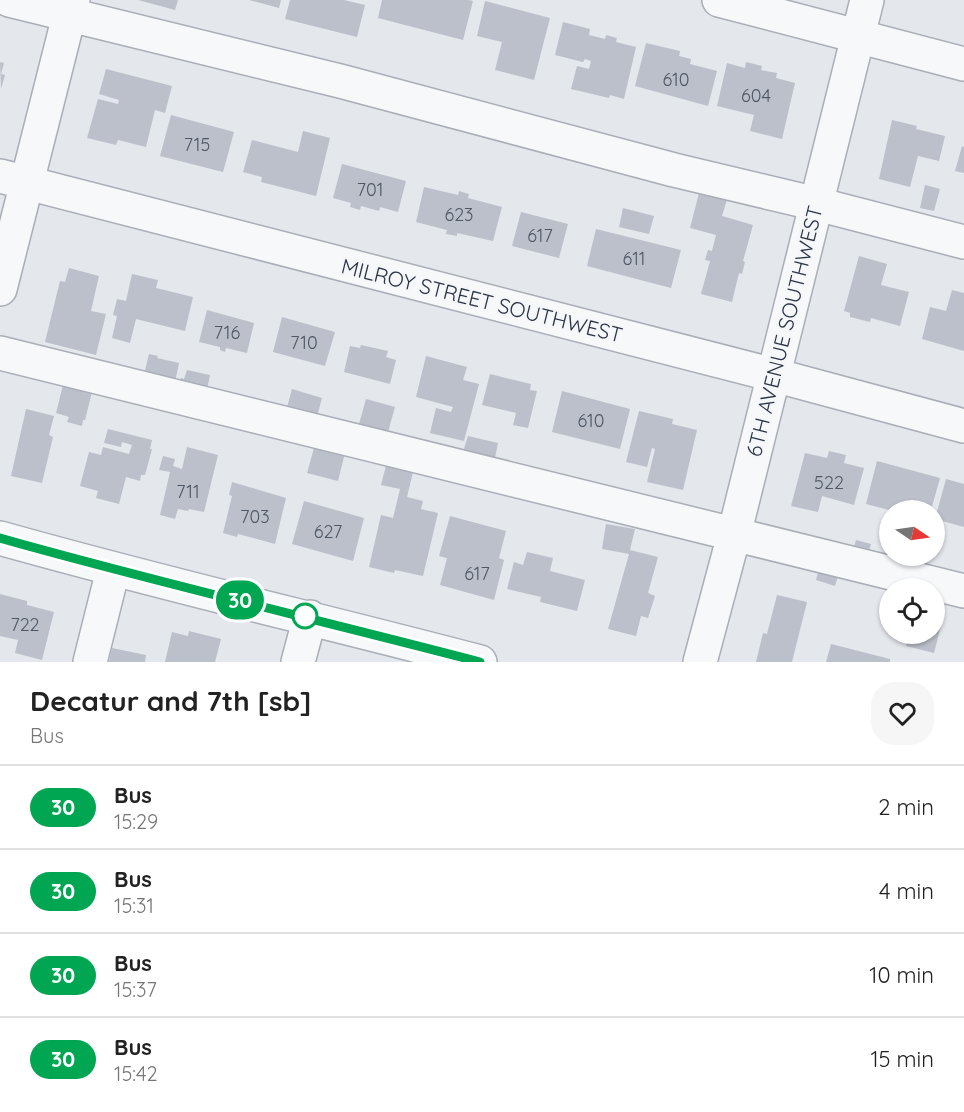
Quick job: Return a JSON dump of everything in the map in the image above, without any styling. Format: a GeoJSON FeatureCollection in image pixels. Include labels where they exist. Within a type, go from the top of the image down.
{"type":"FeatureCollection","features":[{"type":"Feature","properties":{"kind":"street"},"geometry":{"type":"LineString","coordinates":[[9,0],[71,8],[674,170],[964,242]]}},
{"type":"Feature","properties":{"kind":"street"},"geometry":{"type":"LineString","coordinates":[[719,0],[964,63]]}},
{"type":"Feature","properties":{"kind":"street","name":"6TH AVENUE SOUTHWEST"},"geometry":{"type":"LineString","coordinates":[[700,662],[734,535],[867,0]]}},
{"type":"Feature","properties":{"kind":"street"},"geometry":{"type":"LineString","coordinates":[[0,289],[13,180],[71,8]]}},
{"type":"Feature","properties":{"kind":"street","name":"MILROY STREET SOUTHWEST"},"geometry":{"type":"LineString","coordinates":[[13,180],[964,426]]}},
{"type":"Feature","properties":{"kind":"street"},"geometry":{"type":"LineString","coordinates":[[0,353],[964,591]]}},
{"type":"Feature","properties":{"kind":"street"},"geometry":{"type":"LineString","coordinates":[[0,538],[113,570],[310,617],[480,662]]}},
{"type":"Feature","properties":{"kind":"street"},"geometry":{"type":"LineString","coordinates":[[90,662],[113,570]]}},
{"type":"Feature","properties":{"kind":"street"},"geometry":{"type":"LineString","coordinates":[[298,662],[310,617]]}},
{"type":"Feature","properties":{"kind":"building"},"geometry":{"type":"Polygon","coordinates":[[[138,0],[178,0],[175,10],[138,0]]]}},
{"type":"Feature","properties":{"kind":"building"},"geometry":{"type":"Polygon","coordinates":[[[249,0],[281,0],[279,8],[249,0]]]}},
{"type":"Feature","properties":{"kind":"building"},"geometry":{"type":"Polygon","coordinates":[[[290,0],[344,0],[365,5],[357,37],[285,19],[290,0]]]}},
{"type":"Feature","properties":{"kind":"building"},"geometry":{"type":"Polygon","coordinates":[[[382,0],[473,1],[463,40],[378,18],[382,0]]]}},
{"type":"Feature","properties":{"kind":"building"},"geometry":{"type":"Polygon","coordinates":[[[485,1],[550,18],[534,80],[495,70],[502,42],[477,36],[485,1]]]}},
{"type":"Feature","properties":{"kind":"building"},"geometry":{"type":"Polygon","coordinates":[[[563,22],[590,29],[589,35],[605,39],[606,35],[617,38],[616,42],[636,47],[624,99],[571,89],[577,66],[589,69],[591,61],[585,59],[583,62],[555,55],[563,22]]]}},
{"type":"Feature","properties":{"kind":"building"},"geometry":{"type":"Polygon","coordinates":[[[646,43],[680,51],[679,56],[691,59],[690,64],[717,71],[708,106],[635,86],[646,43]]]}},
{"type":"Feature","properties":{"kind":"building"},"geometry":{"type":"Polygon","coordinates":[[[0,62],[4,63],[1,74],[5,75],[1,89],[0,62]]]}},
{"type":"Feature","properties":{"kind":"building"},"geometry":{"type":"Polygon","coordinates":[[[746,62],[762,66],[761,70],[777,73],[776,78],[795,83],[782,139],[750,131],[754,115],[717,106],[727,63],[745,68],[746,62]]]}},
{"type":"Feature","properties":{"kind":"building"},"geometry":{"type":"Polygon","coordinates":[[[106,69],[172,86],[165,113],[155,110],[146,147],[118,140],[116,145],[87,138],[98,99],[118,104],[119,100],[99,94],[106,69]]]}},
{"type":"Feature","properties":{"kind":"building"},"geometry":{"type":"Polygon","coordinates":[[[171,115],[234,132],[223,172],[160,156],[171,115]]]}},
{"type":"Feature","properties":{"kind":"building"},"geometry":{"type":"Polygon","coordinates":[[[892,120],[945,136],[939,161],[918,156],[910,187],[879,179],[892,120]]]}},
{"type":"Feature","properties":{"kind":"building"},"geometry":{"type":"Polygon","coordinates":[[[303,131],[330,138],[316,196],[261,182],[262,177],[243,172],[252,140],[298,152],[303,131]]]}},
{"type":"Feature","properties":{"kind":"building"},"geometry":{"type":"Polygon","coordinates":[[[962,146],[964,147],[964,173],[955,171],[962,146]]]}},
{"type":"Feature","properties":{"kind":"building"},"geometry":{"type":"Polygon","coordinates":[[[342,164],[406,181],[398,212],[380,207],[379,211],[361,206],[360,210],[350,207],[351,203],[333,198],[342,164]]]}},
{"type":"Feature","properties":{"kind":"building"},"geometry":{"type":"Polygon","coordinates":[[[925,185],[940,189],[934,211],[920,208],[925,185]]]}},
{"type":"Feature","properties":{"kind":"building"},"geometry":{"type":"Polygon","coordinates":[[[424,187],[458,195],[459,191],[469,194],[468,198],[502,207],[493,241],[457,233],[457,236],[446,234],[447,230],[416,222],[424,187]]]}},
{"type":"Feature","properties":{"kind":"building"},"geometry":{"type":"Polygon","coordinates":[[[700,189],[728,196],[722,216],[753,225],[743,261],[745,262],[742,274],[739,273],[732,302],[701,294],[710,261],[705,260],[708,250],[712,251],[716,235],[690,228],[700,189]]]}},
{"type":"Feature","properties":{"kind":"building"},"geometry":{"type":"Polygon","coordinates":[[[623,208],[654,216],[649,234],[619,227],[623,208]]]}},
{"type":"Feature","properties":{"kind":"building"},"geometry":{"type":"Polygon","coordinates":[[[521,212],[568,224],[559,258],[512,246],[521,212]]]}},
{"type":"Feature","properties":{"kind":"building"},"geometry":{"type":"Polygon","coordinates":[[[596,229],[681,250],[671,288],[587,266],[596,229]]]}},
{"type":"Feature","properties":{"kind":"building"},"geometry":{"type":"Polygon","coordinates":[[[859,256],[887,264],[881,285],[909,292],[900,326],[871,318],[870,322],[850,317],[850,313],[844,311],[859,256]]]}},
{"type":"Feature","properties":{"kind":"building"},"geometry":{"type":"Polygon","coordinates":[[[69,268],[99,276],[91,311],[106,314],[96,355],[45,342],[60,281],[65,282],[69,268]]]}},
{"type":"Feature","properties":{"kind":"building"},"geometry":{"type":"Polygon","coordinates":[[[132,274],[158,280],[156,288],[193,297],[185,331],[136,319],[130,343],[112,338],[117,316],[113,315],[117,299],[126,301],[132,274]]]}},
{"type":"Feature","properties":{"kind":"building"},"geometry":{"type":"Polygon","coordinates":[[[952,290],[964,293],[964,351],[922,339],[930,307],[946,311],[952,290]]]}},
{"type":"Feature","properties":{"kind":"building"},"geometry":{"type":"Polygon","coordinates":[[[207,310],[254,323],[247,353],[226,348],[225,352],[220,350],[220,347],[199,342],[207,310]]]}},
{"type":"Feature","properties":{"kind":"building"},"geometry":{"type":"Polygon","coordinates":[[[282,317],[335,332],[325,366],[273,352],[282,317]]]}},
{"type":"Feature","properties":{"kind":"building"},"geometry":{"type":"Polygon","coordinates":[[[361,345],[388,351],[386,357],[396,360],[390,384],[344,372],[350,346],[360,348],[361,345]]]}},
{"type":"Feature","properties":{"kind":"building"},"geometry":{"type":"Polygon","coordinates":[[[149,354],[179,363],[174,387],[143,379],[149,354]]]}},
{"type":"Feature","properties":{"kind":"building"},"geometry":{"type":"Polygon","coordinates":[[[426,356],[467,367],[463,380],[479,384],[464,441],[430,433],[436,408],[451,412],[453,407],[416,397],[426,356]]]}},
{"type":"Feature","properties":{"kind":"building"},"geometry":{"type":"Polygon","coordinates":[[[187,370],[210,375],[206,395],[179,389],[181,378],[184,379],[187,370]]]}},
{"type":"Feature","properties":{"kind":"building"},"geometry":{"type":"Polygon","coordinates":[[[490,374],[531,384],[530,390],[537,391],[528,428],[513,425],[516,413],[482,405],[490,374]]]}},
{"type":"Feature","properties":{"kind":"building"},"geometry":{"type":"Polygon","coordinates":[[[64,381],[93,388],[82,426],[67,422],[69,417],[56,413],[64,381]]]}},
{"type":"Feature","properties":{"kind":"building"},"geometry":{"type":"Polygon","coordinates":[[[292,389],[322,398],[316,420],[286,411],[292,389]]]}},
{"type":"Feature","properties":{"kind":"building"},"geometry":{"type":"Polygon","coordinates":[[[562,391],[630,409],[620,449],[552,432],[562,391]]]}},
{"type":"Feature","properties":{"kind":"building"},"geometry":{"type":"Polygon","coordinates":[[[366,399],[395,407],[386,439],[357,431],[366,399]]]}},
{"type":"Feature","properties":{"kind":"building"},"geometry":{"type":"Polygon","coordinates":[[[26,409],[54,416],[49,435],[53,437],[42,483],[11,476],[26,409]]]}},
{"type":"Feature","properties":{"kind":"building"},"geometry":{"type":"Polygon","coordinates":[[[639,411],[673,419],[672,424],[697,430],[683,490],[647,482],[655,449],[652,448],[647,467],[626,462],[639,411]]]}},
{"type":"Feature","properties":{"kind":"building"},"geometry":{"type":"Polygon","coordinates":[[[108,429],[152,440],[145,475],[141,475],[140,481],[126,477],[119,504],[96,498],[98,491],[80,486],[89,452],[101,455],[103,447],[129,454],[132,445],[122,442],[121,447],[104,443],[108,429]]]}},
{"type":"Feature","properties":{"kind":"building"},"geometry":{"type":"Polygon","coordinates":[[[468,436],[498,443],[494,463],[463,452],[468,436]]]}},
{"type":"Feature","properties":{"kind":"building"},"geometry":{"type":"Polygon","coordinates":[[[316,441],[346,449],[338,481],[307,473],[316,441]]]}},
{"type":"Feature","properties":{"kind":"building"},"geometry":{"type":"Polygon","coordinates":[[[187,447],[218,455],[204,512],[178,509],[175,519],[160,515],[170,472],[159,470],[163,456],[175,459],[173,466],[182,469],[187,447]]]}},
{"type":"Feature","properties":{"kind":"building"},"geometry":{"type":"Polygon","coordinates":[[[829,451],[846,455],[844,463],[864,468],[854,505],[822,496],[818,512],[791,506],[805,453],[827,458],[829,451]]]}},
{"type":"Feature","properties":{"kind":"building"},"geometry":{"type":"Polygon","coordinates":[[[388,458],[415,464],[407,497],[423,501],[421,509],[438,513],[423,576],[395,570],[394,573],[369,567],[381,515],[393,518],[400,489],[381,485],[388,458]]]}},
{"type":"Feature","properties":{"kind":"building"},"geometry":{"type":"Polygon","coordinates":[[[877,461],[940,478],[934,500],[879,500],[879,507],[866,504],[877,461]]]}},
{"type":"Feature","properties":{"kind":"building"},"geometry":{"type":"Polygon","coordinates":[[[946,479],[964,484],[964,527],[945,522],[945,500],[940,500],[946,479]]]}},
{"type":"Feature","properties":{"kind":"building"},"geometry":{"type":"Polygon","coordinates":[[[232,482],[286,498],[275,544],[238,534],[237,537],[223,533],[232,496],[229,495],[232,482]]]}},
{"type":"Feature","properties":{"kind":"building"},"geometry":{"type":"Polygon","coordinates":[[[304,501],[364,518],[353,561],[292,544],[304,501]]]}},
{"type":"Feature","properties":{"kind":"building"},"geometry":{"type":"Polygon","coordinates":[[[450,516],[506,531],[499,558],[504,560],[494,600],[440,585],[447,558],[439,556],[450,516]]]}},
{"type":"Feature","properties":{"kind":"building"},"geometry":{"type":"Polygon","coordinates":[[[606,524],[635,529],[630,550],[658,557],[648,593],[655,596],[648,618],[641,616],[636,636],[608,629],[629,554],[602,549],[606,524]]]}},
{"type":"Feature","properties":{"kind":"building"},"geometry":{"type":"Polygon","coordinates":[[[856,540],[871,544],[868,554],[853,550],[856,540]]]}},
{"type":"Feature","properties":{"kind":"building"},"geometry":{"type":"Polygon","coordinates":[[[527,552],[553,558],[550,571],[585,580],[577,611],[540,602],[541,597],[507,589],[514,562],[523,565],[527,552]]]}},
{"type":"Feature","properties":{"kind":"building"},"geometry":{"type":"Polygon","coordinates":[[[820,565],[840,570],[835,586],[816,580],[820,565]]]}},
{"type":"Feature","properties":{"kind":"building"},"geometry":{"type":"Polygon","coordinates":[[[0,594],[27,601],[27,605],[54,612],[42,660],[15,653],[18,640],[0,636],[0,594]]]}},
{"type":"Feature","properties":{"kind":"building"},"geometry":{"type":"Polygon","coordinates":[[[777,595],[807,602],[792,662],[756,662],[763,633],[767,634],[777,595]]]}},
{"type":"Feature","properties":{"kind":"building"},"geometry":{"type":"Polygon","coordinates":[[[189,631],[221,639],[215,662],[165,662],[172,632],[188,636],[189,631]]]}},
{"type":"Feature","properties":{"kind":"building"},"geometry":{"type":"Polygon","coordinates":[[[831,644],[890,659],[890,662],[826,662],[831,644]]]}},
{"type":"Feature","properties":{"kind":"building"},"geometry":{"type":"Polygon","coordinates":[[[906,644],[936,644],[934,653],[906,646],[906,644]]]}},
{"type":"Feature","properties":{"kind":"building"},"geometry":{"type":"Polygon","coordinates":[[[112,648],[146,655],[145,662],[109,662],[112,648]]]}},
{"type":"Feature","properties":{"kind":"bus line","name":"30"},"geometry":{"type":"LineString","coordinates":[[0,538],[113,570],[310,617],[480,662]]}}]}
